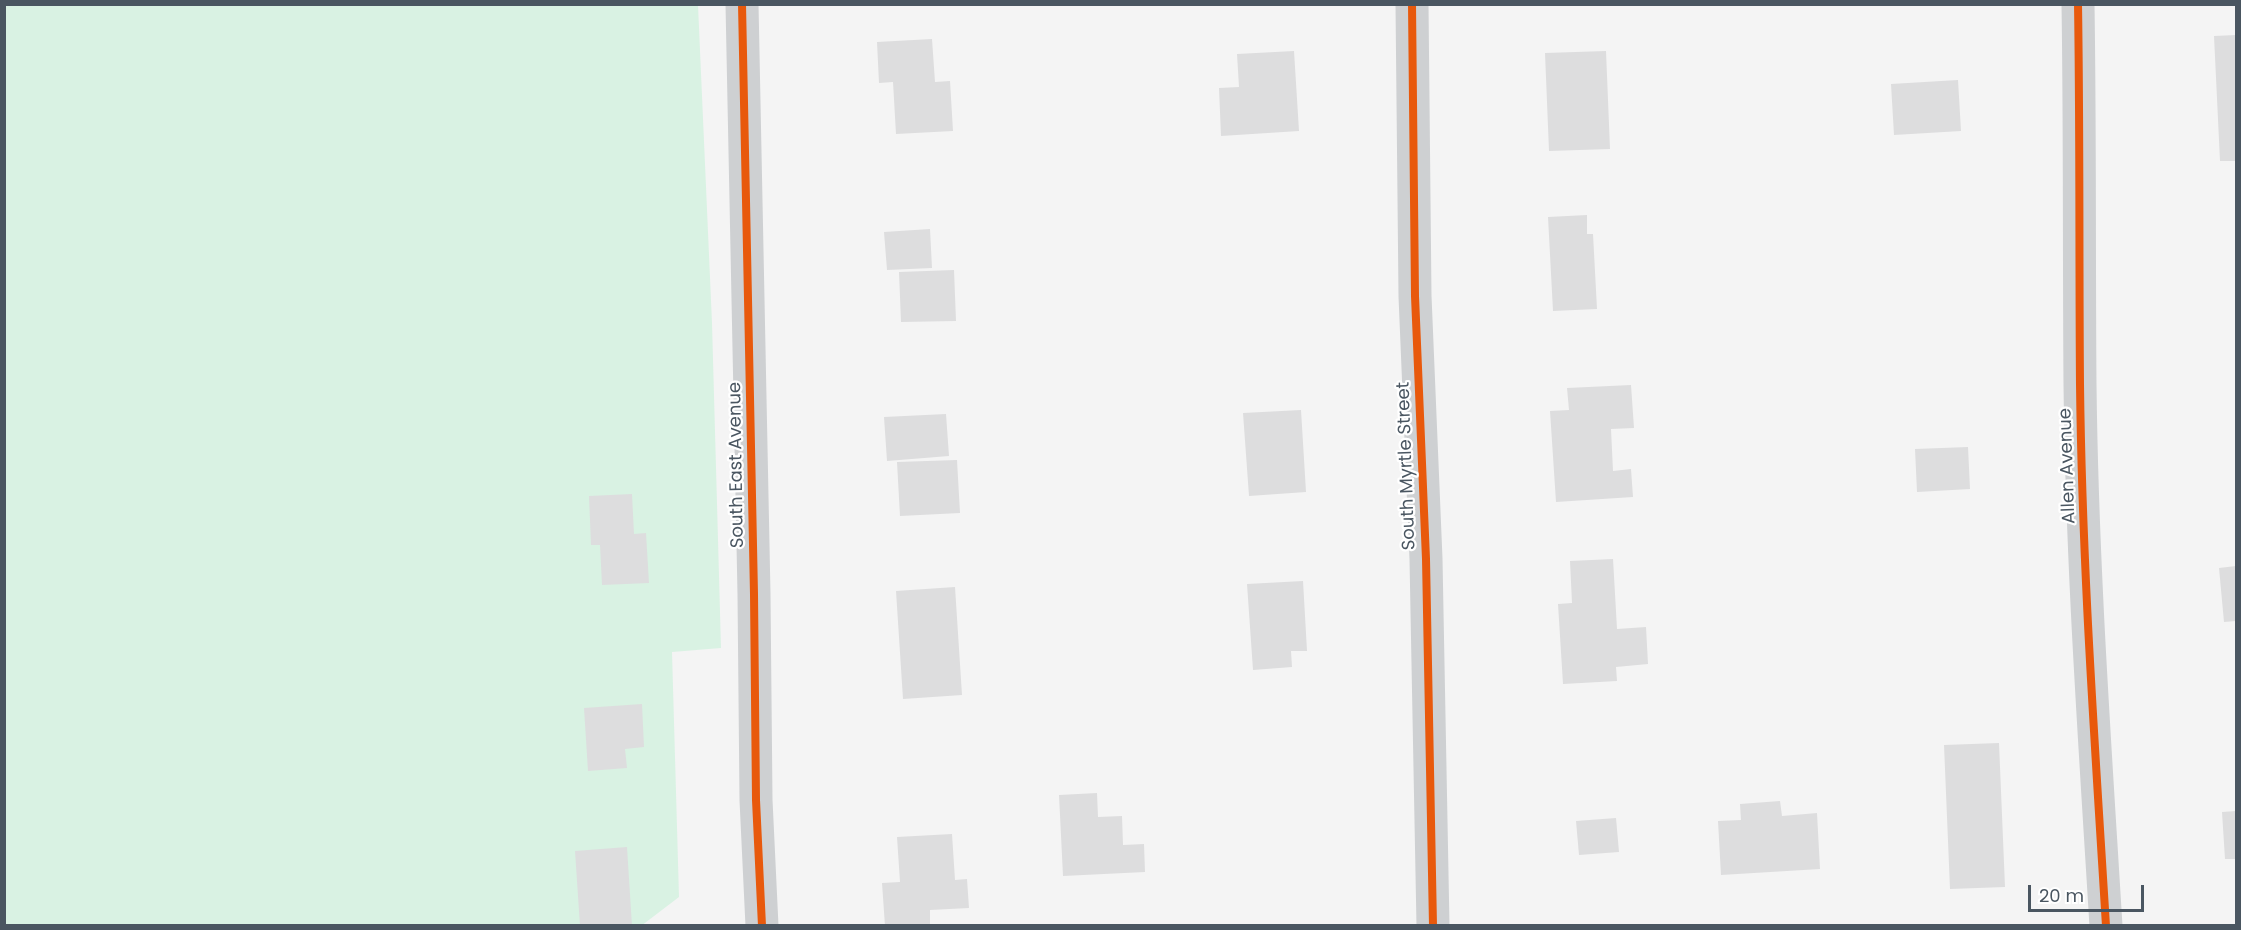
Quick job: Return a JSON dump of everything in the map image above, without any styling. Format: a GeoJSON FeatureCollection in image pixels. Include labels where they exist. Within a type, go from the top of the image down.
{"type":"FeatureCollection","features":[{"type":"Feature","properties":{"kind":"street","name":"South East Avenue"},"geometry":{"type":"LineString","coordinates":[[742,4],[754,582],[756,800],[762,926]]}},
{"type":"Feature","properties":{"kind":"street","name":"South Myrtle Street"},"geometry":{"type":"LineString","coordinates":[[1412,4],[1415,296],[1426,559],[1433,926]]}},
{"type":"Feature","properties":{"kind":"street","name":"Allen Avenue"},"geometry":{"type":"LineString","coordinates":[[2078,4],[2081,397],[2089,648],[2106,926]]}},
{"type":"Feature","properties":{"kind":"green space"},"geometry":{"type":"Polygon","coordinates":[[[5,5],[698,5],[712,323],[721,648],[672,652],[679,897],[641,926],[5,926],[5,5]]]}},
{"type":"Feature","properties":{"kind":"building"},"geometry":{"type":"Polygon","coordinates":[[[2236,35],[2236,161],[2220,161],[2214,36],[2236,35]]]}},
{"type":"Feature","properties":{"kind":"building"},"geometry":{"type":"Polygon","coordinates":[[[932,39],[935,82],[950,81],[953,131],[896,134],[893,82],[879,83],[877,42],[932,39]]]}},
{"type":"Feature","properties":{"kind":"building"},"geometry":{"type":"Polygon","coordinates":[[[1294,51],[1299,131],[1221,136],[1219,88],[1239,87],[1237,54],[1294,51]]]}},
{"type":"Feature","properties":{"kind":"building"},"geometry":{"type":"Polygon","coordinates":[[[1606,51],[1610,149],[1549,151],[1545,53],[1606,51]]]}},
{"type":"Feature","properties":{"kind":"building"},"geometry":{"type":"Polygon","coordinates":[[[1958,80],[1961,131],[1894,135],[1891,84],[1958,80]]]}},
{"type":"Feature","properties":{"kind":"building"},"geometry":{"type":"Polygon","coordinates":[[[1587,215],[1587,234],[1593,234],[1597,309],[1553,311],[1548,217],[1587,215]]]}},
{"type":"Feature","properties":{"kind":"building"},"geometry":{"type":"Polygon","coordinates":[[[930,229],[932,268],[887,270],[884,232],[930,229]]]}},
{"type":"Feature","properties":{"kind":"building"},"geometry":{"type":"Polygon","coordinates":[[[954,270],[956,321],[901,322],[899,272],[954,270]]]}},
{"type":"Feature","properties":{"kind":"building"},"geometry":{"type":"Polygon","coordinates":[[[1631,385],[1634,428],[1611,429],[1613,471],[1631,469],[1633,497],[1556,502],[1550,411],[1569,410],[1567,388],[1631,385]]]}},
{"type":"Feature","properties":{"kind":"building"},"geometry":{"type":"Polygon","coordinates":[[[1301,410],[1306,492],[1249,496],[1243,413],[1301,410]]]}},
{"type":"Feature","properties":{"kind":"building"},"geometry":{"type":"Polygon","coordinates":[[[946,414],[949,456],[887,461],[884,417],[946,414]]]}},
{"type":"Feature","properties":{"kind":"building"},"geometry":{"type":"Polygon","coordinates":[[[1968,447],[1970,489],[1917,492],[1915,449],[1968,447]]]}},
{"type":"Feature","properties":{"kind":"building"},"geometry":{"type":"Polygon","coordinates":[[[957,460],[960,513],[900,516],[897,462],[957,460]]]}},
{"type":"Feature","properties":{"kind":"building"},"geometry":{"type":"Polygon","coordinates":[[[632,494],[634,534],[646,533],[649,583],[602,585],[600,545],[591,545],[589,496],[632,494]]]}},
{"type":"Feature","properties":{"kind":"building"},"geometry":{"type":"Polygon","coordinates":[[[1613,559],[1617,629],[1646,627],[1648,664],[1616,667],[1617,681],[1563,684],[1558,604],[1572,603],[1570,561],[1613,559]]]}},
{"type":"Feature","properties":{"kind":"building"},"geometry":{"type":"Polygon","coordinates":[[[2236,566],[2236,621],[2224,622],[2219,568],[2236,566]]]}},
{"type":"Feature","properties":{"kind":"building"},"geometry":{"type":"Polygon","coordinates":[[[1303,581],[1307,651],[1291,651],[1292,667],[1253,670],[1247,584],[1303,581]]]}},
{"type":"Feature","properties":{"kind":"building"},"geometry":{"type":"Polygon","coordinates":[[[955,587],[962,695],[903,699],[896,591],[955,587]]]}},
{"type":"Feature","properties":{"kind":"building"},"geometry":{"type":"Polygon","coordinates":[[[642,704],[644,747],[625,749],[627,768],[588,771],[584,708],[642,704]]]}},
{"type":"Feature","properties":{"kind":"building"},"geometry":{"type":"Polygon","coordinates":[[[1999,743],[2005,887],[1950,889],[1944,745],[1999,743]]]}},
{"type":"Feature","properties":{"kind":"building"},"geometry":{"type":"Polygon","coordinates":[[[1097,793],[1098,817],[1122,816],[1123,845],[1144,844],[1145,872],[1063,876],[1059,795],[1097,793]]]}},
{"type":"Feature","properties":{"kind":"building"},"geometry":{"type":"Polygon","coordinates":[[[1780,801],[1782,816],[1817,813],[1820,869],[1721,875],[1718,821],[1741,820],[1740,804],[1780,801]]]}},
{"type":"Feature","properties":{"kind":"building"},"geometry":{"type":"Polygon","coordinates":[[[2236,811],[2236,859],[2225,859],[2222,812],[2236,811]]]}},
{"type":"Feature","properties":{"kind":"building"},"geometry":{"type":"Polygon","coordinates":[[[1616,818],[1619,852],[1579,855],[1576,821],[1616,818]]]}},
{"type":"Feature","properties":{"kind":"building"},"geometry":{"type":"Polygon","coordinates":[[[952,834],[955,880],[967,879],[969,908],[930,910],[930,926],[885,926],[882,883],[900,882],[897,837],[952,834]]]}},
{"type":"Feature","properties":{"kind":"building"},"geometry":{"type":"Polygon","coordinates":[[[627,847],[632,926],[580,926],[575,851],[627,847]]]}},
{"type":"Feature","properties":{"kind":"cycle path"},"geometry":{"type":"LineString","coordinates":[[742,4],[756,800],[762,926]]}},
{"type":"Feature","properties":{"kind":"cycle path"},"geometry":{"type":"LineString","coordinates":[[1412,4],[1415,296],[1426,559],[1433,926]]}},
{"type":"Feature","properties":{"kind":"cycle path"},"geometry":{"type":"LineString","coordinates":[[2078,4],[2083,520],[2106,926]]}}]}
